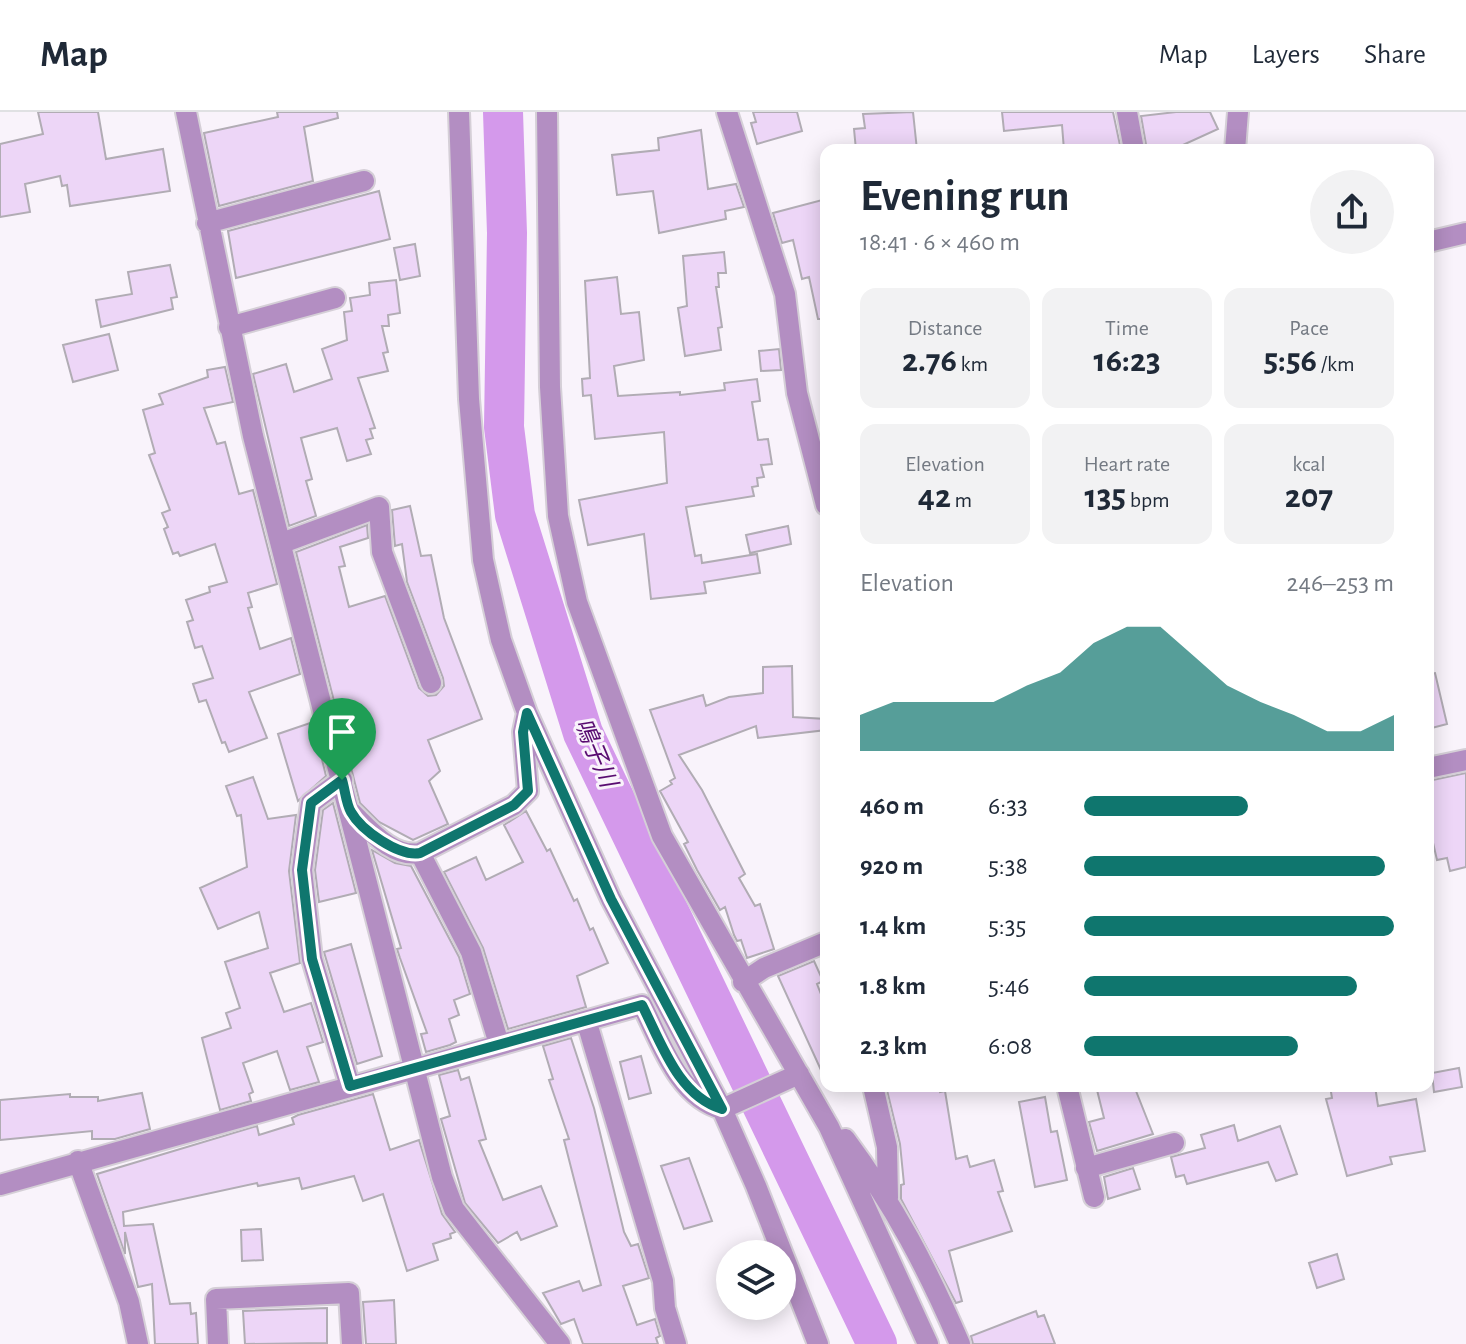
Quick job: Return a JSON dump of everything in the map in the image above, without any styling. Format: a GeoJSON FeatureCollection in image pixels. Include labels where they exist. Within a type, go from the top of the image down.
{"type":"FeatureCollection","features":[{"type":"Feature","properties":{"kind":"street"},"geometry":{"type":"LineString","coordinates":[[186,112],[229,327],[442,1177],[454,1209],[560,1344]]}},
{"type":"Feature","properties":{"kind":"street"},"geometry":{"type":"LineString","coordinates":[[459,112],[469,399],[483,560],[501,640],[527,713],[611,899],[726,1108],[818,1344]]}},
{"type":"Feature","properties":{"kind":"street"},"geometry":{"type":"LineString","coordinates":[[547,112],[550,401],[558,516],[577,602],[662,836],[796,1077],[829,1127],[928,1344]]}},
{"type":"Feature","properties":{"kind":"street"},"geometry":{"type":"LineString","coordinates":[[727,112],[785,294],[797,393],[820,482]]}},
{"type":"Feature","properties":{"kind":"street"},"geometry":{"type":"LineString","coordinates":[[1127,112],[1133,144]]}},
{"type":"Feature","properties":{"kind":"street"},"geometry":{"type":"LineString","coordinates":[[1235,144],[1238,112]]}},
{"type":"Feature","properties":{"kind":"street"},"geometry":{"type":"LineString","coordinates":[[207,223],[364,181]]}},
{"type":"Feature","properties":{"kind":"street"},"geometry":{"type":"LineString","coordinates":[[1434,241],[1466,233]]}},
{"type":"Feature","properties":{"kind":"street"},"geometry":{"type":"LineString","coordinates":[[229,327],[335,298]]}},
{"type":"Feature","properties":{"kind":"street"},"geometry":{"type":"LineString","coordinates":[[282,543],[379,507],[382,552],[431,683]]}},
{"type":"Feature","properties":{"kind":"street"},"geometry":{"type":"LineString","coordinates":[[351,812],[390,847],[408,855],[420,853],[514,805],[528,791],[523,732],[527,713]]}},
{"type":"Feature","properties":{"kind":"street"},"geometry":{"type":"LineString","coordinates":[[1434,767],[1466,760]]}},
{"type":"Feature","properties":{"kind":"street"},"geometry":{"type":"LineString","coordinates":[[342,780],[311,803],[302,870],[312,959],[350,1086]]}},
{"type":"Feature","properties":{"kind":"street"},"geometry":{"type":"LineString","coordinates":[[420,853],[471,952],[499,1044]]}},
{"type":"Feature","properties":{"kind":"street"},"geometry":{"type":"LineString","coordinates":[[743,982],[764,968],[820,945]]}},
{"type":"Feature","properties":{"kind":"street"},"geometry":{"type":"LineString","coordinates":[[0,1185],[499,1044],[587,1023],[642,1005],[692,1093],[708,1105],[726,1108],[796,1077]]}},
{"type":"Feature","properties":{"kind":"street"},"geometry":{"type":"LineString","coordinates":[[587,1023],[663,1281],[665,1308],[676,1344]]}},
{"type":"Feature","properties":{"kind":"street"},"geometry":{"type":"LineString","coordinates":[[874,1092],[887,1147],[888,1198]]}},
{"type":"Feature","properties":{"kind":"street"},"geometry":{"type":"LineString","coordinates":[[1068,1092],[1094,1197]]}},
{"type":"Feature","properties":{"kind":"street"},"geometry":{"type":"LineString","coordinates":[[829,1127],[845,1139],[888,1198],[930,1276],[960,1344]]}},
{"type":"Feature","properties":{"kind":"street"},"geometry":{"type":"LineString","coordinates":[[1086,1168],[1174,1143]]}},
{"type":"Feature","properties":{"kind":"street"},"geometry":{"type":"LineString","coordinates":[[78,1161],[129,1302],[138,1344]]}},
{"type":"Feature","properties":{"kind":"street"},"geometry":{"type":"LineString","coordinates":[[218,1344],[216,1299],[349,1293],[352,1344]]}},
{"type":"Feature","properties":{"kind":"building"},"geometry":{"type":"Polygon","coordinates":[[[38,112],[98,112],[106,159],[163,149],[170,191],[70,206],[67,185],[62,186],[60,176],[25,184],[30,212],[0,217],[0,144],[43,134],[38,112]]]}},
{"type":"Feature","properties":{"kind":"building"},"geometry":{"type":"Polygon","coordinates":[[[277,112],[337,112],[338,118],[304,127],[313,181],[219,206],[204,133],[278,117],[277,112]]]}},
{"type":"Feature","properties":{"kind":"building"},"geometry":{"type":"Polygon","coordinates":[[[753,112],[797,112],[802,131],[757,144],[751,123],[756,122],[753,112]]]}},
{"type":"Feature","properties":{"kind":"building"},"geometry":{"type":"Polygon","coordinates":[[[913,112],[916,144],[855,144],[854,129],[865,128],[863,114],[913,112]]]}},
{"type":"Feature","properties":{"kind":"building"},"geometry":{"type":"Polygon","coordinates":[[[1002,112],[1113,112],[1120,144],[1064,144],[1062,125],[1004,131],[1002,112]]]}},
{"type":"Feature","properties":{"kind":"building"},"geometry":{"type":"Polygon","coordinates":[[[1210,112],[1218,129],[1185,144],[1146,144],[1141,116],[1210,112]]]}},
{"type":"Feature","properties":{"kind":"building"},"geometry":{"type":"Polygon","coordinates":[[[701,130],[708,189],[736,184],[744,207],[725,211],[726,219],[659,233],[653,191],[617,195],[612,155],[659,150],[658,138],[701,130]]]}},
{"type":"Feature","properties":{"kind":"building"},"geometry":{"type":"Polygon","coordinates":[[[379,191],[390,239],[236,278],[228,231],[379,191]]]}},
{"type":"Feature","properties":{"kind":"building"},"geometry":{"type":"Polygon","coordinates":[[[820,201],[820,319],[809,277],[802,279],[793,240],[782,243],[773,213],[820,201]]]}},
{"type":"Feature","properties":{"kind":"building"},"geometry":{"type":"Polygon","coordinates":[[[415,244],[420,276],[400,280],[394,248],[415,244]]]}},
{"type":"Feature","properties":{"kind":"building"},"geometry":{"type":"Polygon","coordinates":[[[724,252],[726,273],[718,273],[719,287],[716,287],[722,327],[718,328],[721,350],[685,356],[678,308],[687,306],[683,256],[724,252]]]}},
{"type":"Feature","properties":{"kind":"building"},"geometry":{"type":"Polygon","coordinates":[[[170,265],[177,297],[171,298],[173,309],[101,327],[96,300],[132,294],[128,272],[170,265]]]}},
{"type":"Feature","properties":{"kind":"building"},"geometry":{"type":"Polygon","coordinates":[[[617,277],[621,314],[639,312],[644,360],[614,366],[618,396],[680,392],[680,395],[725,390],[724,383],[757,379],[760,401],[752,402],[758,440],[768,439],[772,464],[761,465],[764,477],[757,478],[758,486],[752,487],[754,496],[686,507],[695,556],[701,555],[702,563],[757,554],[760,573],[704,582],[706,593],[651,599],[644,534],[588,545],[579,500],[667,483],[664,432],[595,439],[591,395],[583,396],[582,379],[590,378],[585,281],[617,277]]]}},
{"type":"Feature","properties":{"kind":"building"},"geometry":{"type":"Polygon","coordinates":[[[396,280],[400,313],[388,315],[389,326],[382,326],[388,352],[383,353],[388,371],[358,378],[375,428],[370,429],[373,438],[366,440],[371,454],[347,461],[337,428],[301,438],[312,479],[306,481],[316,516],[289,526],[253,374],[286,364],[294,392],[332,379],[322,349],[347,340],[344,312],[352,311],[350,298],[370,295],[369,283],[396,280]]]}},
{"type":"Feature","properties":{"kind":"building"},"geometry":{"type":"Polygon","coordinates":[[[109,334],[118,370],[73,382],[63,345],[109,334]]]}},
{"type":"Feature","properties":{"kind":"building"},"geometry":{"type":"Polygon","coordinates":[[[779,349],[781,370],[761,371],[759,351],[779,349]]]}},
{"type":"Feature","properties":{"kind":"building"},"geometry":{"type":"Polygon","coordinates":[[[225,367],[233,402],[204,408],[217,444],[225,442],[239,494],[253,490],[277,584],[248,593],[252,607],[248,608],[260,649],[291,638],[300,674],[249,692],[267,738],[229,752],[225,742],[222,743],[206,700],[199,702],[193,684],[213,678],[202,646],[195,648],[187,622],[193,620],[186,600],[210,592],[209,587],[227,582],[215,544],[180,556],[178,552],[173,554],[162,513],[170,510],[149,455],[155,453],[143,410],[163,404],[159,394],[208,377],[207,370],[225,367]]]}},
{"type":"Feature","properties":{"kind":"building"},"geometry":{"type":"Polygon","coordinates":[[[410,506],[421,556],[431,555],[444,618],[482,719],[428,740],[440,771],[429,781],[448,824],[413,840],[379,822],[360,803],[296,552],[367,525],[368,538],[340,547],[345,566],[339,567],[349,607],[385,596],[419,688],[428,696],[436,695],[444,686],[443,678],[407,582],[402,544],[395,546],[392,510],[410,506]]]}},
{"type":"Feature","properties":{"kind":"building"},"geometry":{"type":"Polygon","coordinates":[[[788,526],[791,544],[750,553],[746,535],[788,526]]]}},
{"type":"Feature","properties":{"kind":"building"},"geometry":{"type":"Polygon","coordinates":[[[792,666],[793,717],[820,719],[820,731],[758,738],[756,726],[679,755],[702,790],[745,874],[739,878],[755,906],[760,904],[774,949],[747,958],[741,940],[737,941],[734,935],[725,907],[720,910],[697,870],[684,844],[688,842],[660,791],[672,784],[670,781],[675,778],[650,710],[703,695],[706,706],[729,697],[763,693],[763,667],[792,666]]]}},
{"type":"Feature","properties":{"kind":"building"},"geometry":{"type":"Polygon","coordinates":[[[1434,673],[1447,724],[1434,727],[1434,673]]]}},
{"type":"Feature","properties":{"kind":"building"},"geometry":{"type":"Polygon","coordinates":[[[313,722],[326,776],[298,801],[278,734],[313,722]]]}},
{"type":"Feature","properties":{"kind":"building"},"geometry":{"type":"Polygon","coordinates":[[[1466,773],[1466,867],[1450,871],[1447,858],[1437,860],[1434,847],[1434,780],[1466,773]]]}},
{"type":"Feature","properties":{"kind":"building"},"geometry":{"type":"Polygon","coordinates":[[[253,777],[268,819],[296,815],[289,871],[300,963],[270,973],[284,1012],[311,1003],[323,1042],[307,1047],[319,1082],[290,1090],[277,1051],[243,1063],[253,1092],[249,1094],[251,1101],[220,1110],[202,1038],[231,1028],[226,1013],[240,1008],[225,962],[268,948],[259,912],[218,929],[200,888],[247,867],[241,815],[237,816],[226,786],[253,777]]]}},
{"type":"Feature","properties":{"kind":"building"},"geometry":{"type":"Polygon","coordinates":[[[333,803],[356,893],[319,902],[315,870],[323,810],[333,803]]]}},
{"type":"Feature","properties":{"kind":"building"},"geometry":{"type":"Polygon","coordinates":[[[526,811],[547,851],[550,849],[574,901],[577,899],[590,930],[593,928],[608,963],[577,976],[586,1007],[508,1029],[483,948],[444,872],[476,857],[486,880],[523,862],[504,825],[526,811]]]}},
{"type":"Feature","properties":{"kind":"building"},"geometry":{"type":"Polygon","coordinates":[[[372,850],[395,863],[411,866],[459,957],[470,994],[454,1000],[459,1015],[449,1019],[456,1042],[450,1045],[426,1052],[421,1034],[427,1033],[397,949],[401,948],[372,850]]]}},
{"type":"Feature","properties":{"kind":"building"},"geometry":{"type":"Polygon","coordinates":[[[351,944],[382,1056],[357,1064],[324,952],[351,944]]]}},
{"type":"Feature","properties":{"kind":"building"},"geometry":{"type":"Polygon","coordinates":[[[814,961],[820,974],[820,982],[817,984],[820,992],[820,1068],[778,976],[814,961]]]}},
{"type":"Feature","properties":{"kind":"building"},"geometry":{"type":"Polygon","coordinates":[[[571,1038],[594,1108],[624,1232],[631,1246],[638,1244],[649,1278],[623,1286],[637,1325],[655,1319],[660,1336],[656,1338],[658,1344],[583,1344],[574,1319],[561,1324],[543,1293],[579,1281],[583,1291],[601,1285],[564,1140],[569,1139],[549,1080],[553,1079],[543,1046],[571,1038]]]}},
{"type":"Feature","properties":{"kind":"building"},"geometry":{"type":"Polygon","coordinates":[[[641,1056],[651,1093],[629,1099],[620,1062],[641,1056]]]}},
{"type":"Feature","properties":{"kind":"building"},"geometry":{"type":"Polygon","coordinates":[[[1459,1068],[1462,1087],[1434,1092],[1434,1073],[1459,1068]]]}},
{"type":"Feature","properties":{"kind":"building"},"geometry":{"type":"Polygon","coordinates":[[[458,1070],[461,1080],[469,1077],[486,1139],[479,1141],[503,1200],[541,1186],[557,1226],[521,1240],[517,1232],[498,1243],[465,1203],[441,1119],[450,1116],[439,1075],[458,1070]]]}},
{"type":"Feature","properties":{"kind":"building"},"geometry":{"type":"Polygon","coordinates":[[[887,1092],[945,1092],[956,1159],[967,1156],[970,1167],[994,1160],[1003,1191],[998,1192],[1012,1231],[949,1251],[962,1301],[956,1303],[901,1199],[901,1185],[904,1184],[900,1144],[887,1092]]]}},
{"type":"Feature","properties":{"kind":"building"},"geometry":{"type":"Polygon","coordinates":[[[1098,1092],[1136,1092],[1153,1134],[1097,1151],[1089,1122],[1104,1118],[1098,1092]]]}},
{"type":"Feature","properties":{"kind":"building"},"geometry":{"type":"Polygon","coordinates":[[[1331,1092],[1376,1092],[1378,1106],[1416,1099],[1425,1151],[1390,1157],[1392,1164],[1347,1176],[1326,1099],[1332,1098],[1331,1092]]]}},
{"type":"Feature","properties":{"kind":"building"},"geometry":{"type":"Polygon","coordinates":[[[142,1093],[150,1129],[115,1139],[92,1139],[92,1131],[0,1140],[0,1100],[70,1094],[70,1097],[98,1097],[98,1101],[142,1093]]]}},
{"type":"Feature","properties":{"kind":"building"},"geometry":{"type":"Polygon","coordinates":[[[373,1094],[390,1150],[419,1140],[442,1214],[455,1232],[450,1234],[451,1238],[433,1244],[438,1260],[407,1271],[383,1194],[363,1201],[354,1176],[302,1189],[299,1178],[258,1186],[257,1183],[123,1212],[124,1226],[153,1224],[170,1304],[190,1303],[191,1314],[196,1313],[198,1344],[155,1344],[152,1284],[138,1287],[125,1232],[125,1254],[97,1174],[257,1126],[259,1135],[294,1124],[292,1118],[298,1115],[373,1094]]]}},
{"type":"Feature","properties":{"kind":"building"},"geometry":{"type":"Polygon","coordinates":[[[1045,1097],[1051,1132],[1057,1131],[1067,1180],[1035,1187],[1019,1102],[1045,1097]]]}},
{"type":"Feature","properties":{"kind":"building"},"geometry":{"type":"Polygon","coordinates":[[[1234,1125],[1238,1141],[1280,1126],[1297,1174],[1276,1181],[1268,1162],[1187,1184],[1184,1175],[1176,1177],[1171,1157],[1205,1148],[1201,1135],[1234,1125]]]}},
{"type":"Feature","properties":{"kind":"building"},"geometry":{"type":"Polygon","coordinates":[[[689,1158],[712,1221],[684,1229],[661,1166],[689,1158]]]}},
{"type":"Feature","properties":{"kind":"building"},"geometry":{"type":"Polygon","coordinates":[[[1133,1168],[1140,1189],[1108,1199],[1104,1177],[1133,1168]]]}},
{"type":"Feature","properties":{"kind":"building"},"geometry":{"type":"Polygon","coordinates":[[[261,1229],[263,1260],[242,1261],[241,1230],[261,1229]]]}},
{"type":"Feature","properties":{"kind":"building"},"geometry":{"type":"Polygon","coordinates":[[[1337,1254],[1344,1279],[1317,1288],[1309,1263],[1337,1254]]]}},
{"type":"Feature","properties":{"kind":"building"},"geometry":{"type":"Polygon","coordinates":[[[394,1300],[396,1344],[366,1344],[363,1302],[394,1300]]]}},
{"type":"Feature","properties":{"kind":"building"},"geometry":{"type":"Polygon","coordinates":[[[327,1308],[327,1343],[245,1344],[243,1311],[327,1308]]]}},
{"type":"Feature","properties":{"kind":"building"},"geometry":{"type":"Polygon","coordinates":[[[1036,1311],[1038,1317],[1044,1315],[1055,1344],[973,1344],[971,1336],[1036,1311]]]}},
{"type":"Feature","properties":{"kind":"waterway","name":"鳴子川"},"geometry":{"type":"LineString","coordinates":[[503,112],[507,233],[504,427],[515,515],[583,733],[877,1344]]}},
{"type":"Feature","properties":{"kind":"route"},"geometry":{"type":"LineString","coordinates":[[527,713],[611,899],[722,1109],[708,1105],[692,1093],[672,1064],[642,1005],[604,1019],[499,1044],[350,1086],[312,959],[302,870],[311,803],[342,780],[351,812],[390,847],[408,855],[420,853],[514,805],[528,791],[523,732],[527,713]]}}]}
